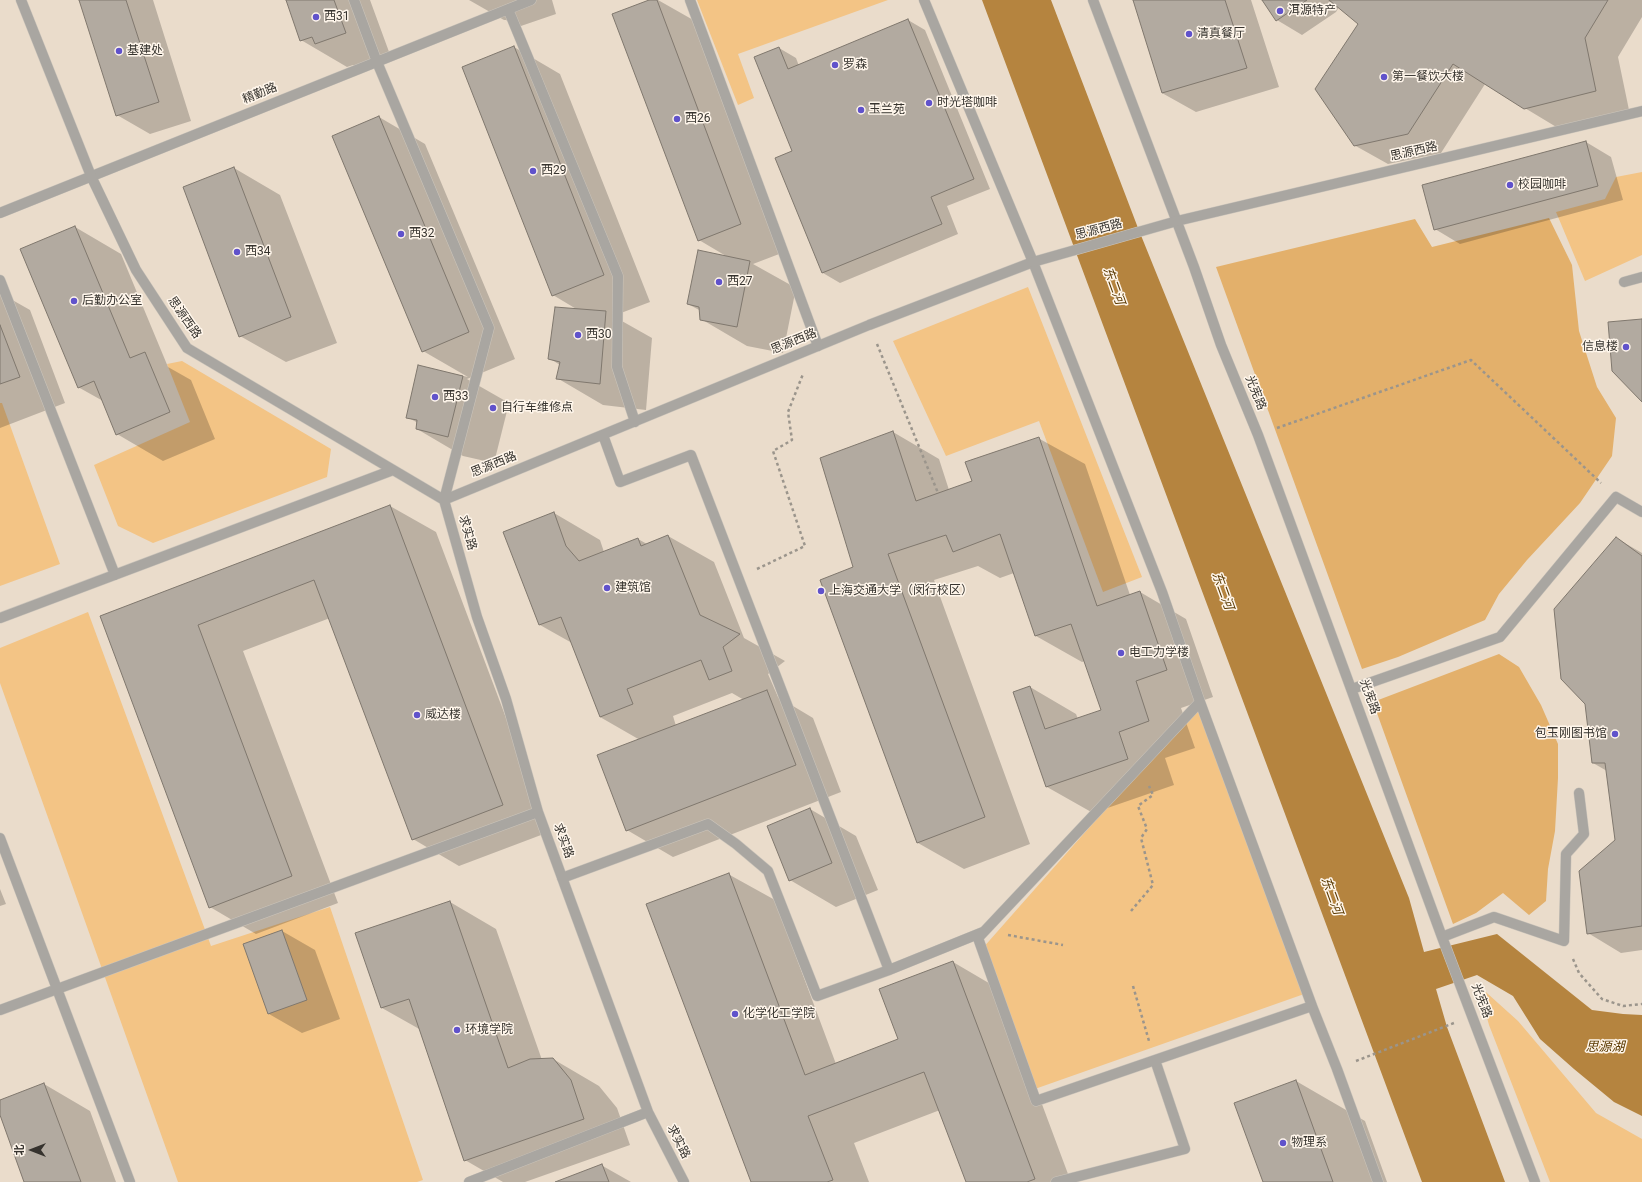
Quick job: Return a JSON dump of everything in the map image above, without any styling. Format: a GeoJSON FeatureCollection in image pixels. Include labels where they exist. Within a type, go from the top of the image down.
{"type":"FeatureCollection","features":[{"type":"Feature","properties":{"kind":"street","name":"思源西路"},"geometry":{"type":"LineString","coordinates":[[21,0],[91,176],[136,270],[188,348],[444,500],[869,325],[1033,262],[1177,221],[1642,111]]}},
{"type":"Feature","properties":{"kind":"street"},"geometry":{"type":"LineString","coordinates":[[354,0],[377,62],[489,328],[444,500]]}},
{"type":"Feature","properties":{"kind":"street","name":"精勤路"},"geometry":{"type":"LineString","coordinates":[[0,213],[531,0]]}},
{"type":"Feature","properties":{"kind":"street"},"geometry":{"type":"LineString","coordinates":[[690,0],[818,346]]}},
{"type":"Feature","properties":{"kind":"street"},"geometry":{"type":"LineString","coordinates":[[924,0],[1033,262],[1162,592],[1200,702],[1378,1182]]}},
{"type":"Feature","properties":{"kind":"street","name":"光宪路"},"geometry":{"type":"LineString","coordinates":[[1093,0],[1177,221],[1221,344],[1258,435],[1442,937],[1535,1182]]}},
{"type":"Feature","properties":{"kind":"street"},"geometry":{"type":"LineString","coordinates":[[508,9],[618,276],[617,367],[635,422]]}},
{"type":"Feature","properties":{"kind":"street"},"geometry":{"type":"LineString","coordinates":[[1624,282],[1642,277]]}},
{"type":"Feature","properties":{"kind":"street"},"geometry":{"type":"LineString","coordinates":[[0,280],[115,575]]}},
{"type":"Feature","properties":{"kind":"street"},"geometry":{"type":"LineString","coordinates":[[602,435],[620,482],[691,455],[889,970]]}},
{"type":"Feature","properties":{"kind":"street"},"geometry":{"type":"LineString","coordinates":[[0,618],[393,470]]}},
{"type":"Feature","properties":{"kind":"street"},"geometry":{"type":"LineString","coordinates":[[1352,689],[1500,637],[1616,497],[1642,512]]}},
{"type":"Feature","properties":{"kind":"street","name":"求实路"},"geometry":{"type":"LineString","coordinates":[[444,500],[477,617],[506,699],[538,812],[648,1112],[684,1182]]}},
{"type":"Feature","properties":{"kind":"street"},"geometry":{"type":"LineString","coordinates":[[1200,702],[978,938],[1036,1101],[1312,1006]]}},
{"type":"Feature","properties":{"kind":"street"},"geometry":{"type":"LineString","coordinates":[[1442,937],[1494,917],[1564,941],[1566,854],[1584,834],[1579,793]]}},
{"type":"Feature","properties":{"kind":"street"},"geometry":{"type":"LineString","coordinates":[[0,1010],[538,812]]}},
{"type":"Feature","properties":{"kind":"street"},"geometry":{"type":"LineString","coordinates":[[562,878],[708,824],[736,844],[768,871],[817,996],[889,970],[984,931]]}},
{"type":"Feature","properties":{"kind":"street"},"geometry":{"type":"LineString","coordinates":[[0,838],[130,1182]]}},
{"type":"Feature","properties":{"kind":"street"},"geometry":{"type":"LineString","coordinates":[[1056,1182],[1185,1149],[1155,1060]]}},
{"type":"Feature","properties":{"kind":"street"},"geometry":{"type":"LineString","coordinates":[[469,1182],[648,1112]]}},
{"type":"Feature","properties":{"kind":"path"},"geometry":{"type":"LineString","coordinates":[[869,325],[938,493]]}},
{"type":"Feature","properties":{"kind":"path"},"geometry":{"type":"LineString","coordinates":[[738,577],[805,546],[773,451],[792,440],[788,412],[799,382],[818,346]]}},
{"type":"Feature","properties":{"kind":"path"},"geometry":{"type":"LineString","coordinates":[[1258,435],[1471,360],[1616,497]]}},
{"type":"Feature","properties":{"kind":"path"},"geometry":{"type":"LineString","coordinates":[[1131,910],[1153,885],[1141,838],[1148,828],[1138,806],[1153,795],[1141,765]]}},
{"type":"Feature","properties":{"kind":"path"},"geometry":{"type":"LineString","coordinates":[[984,931],[1063,945]]}},
{"type":"Feature","properties":{"kind":"path"},"geometry":{"type":"LineString","coordinates":[[1564,941],[1579,973],[1602,999],[1623,1006],[1642,1004]]}},
{"type":"Feature","properties":{"kind":"path"},"geometry":{"type":"LineString","coordinates":[[1133,986],[1155,1060]]}},
{"type":"Feature","properties":{"kind":"path"},"geometry":{"type":"LineString","coordinates":[[1369,1056],[1450,1025]]}},
{"type":"Feature","properties":{"kind":"shaded area","name":"上海交通大学（闵行校区）"},"geometry":{"type":"Polygon","coordinates":[[[0,0],[1642,0],[1642,1182],[0,1182],[0,0]]]}},
{"type":"Feature","properties":{"kind":"shaded area"},"geometry":{"type":"Polygon","coordinates":[[[697,0],[888,0],[738,54],[754,98],[738,105],[697,0]]]}},
{"type":"Feature","properties":{"kind":"shaded area"},"geometry":{"type":"Polygon","coordinates":[[[1642,172],[1642,255],[1585,281],[1556,212],[1605,199],[1616,177],[1642,172]]]}},
{"type":"Feature","properties":{"kind":"shaded area"},"geometry":{"type":"Polygon","coordinates":[[[1549,218],[1572,265],[1579,331],[1597,387],[1616,418],[1612,456],[1580,503],[1527,560],[1499,594],[1485,620],[1398,657],[1362,669],[1216,267],[1415,219],[1432,247],[1549,218]]]}},
{"type":"Feature","properties":{"kind":"shaded area"},"geometry":{"type":"Polygon","coordinates":[[[1028,287],[1142,577],[1103,592],[1039,421],[946,456],[893,341],[1028,287]]]}},
{"type":"Feature","properties":{"kind":"shaded area"},"geometry":{"type":"Polygon","coordinates":[[[182,361],[331,449],[327,477],[153,543],[118,526],[94,465],[190,422],[167,364],[182,361]]]}},
{"type":"Feature","properties":{"kind":"shaded area"},"geometry":{"type":"Polygon","coordinates":[[[0,403],[2,403],[60,564],[0,586],[0,403]]]}},
{"type":"Feature","properties":{"kind":"shaded area"},"geometry":{"type":"Polygon","coordinates":[[[88,612],[211,946],[330,907],[423,1180],[417,1182],[178,1182],[0,683],[0,648],[88,612]]]}},
{"type":"Feature","properties":{"kind":"shaded area"},"geometry":{"type":"Polygon","coordinates":[[[1499,654],[1519,667],[1541,705],[1558,744],[1555,831],[1548,869],[1546,901],[1529,915],[1503,893],[1476,913],[1453,924],[1373,702],[1499,654]]]}},
{"type":"Feature","properties":{"kind":"shaded area"},"geometry":{"type":"Polygon","coordinates":[[[1200,702],[1307,993],[1032,1090],[982,949],[1200,702]]]}},
{"type":"Feature","properties":{"kind":"shaded area"},"geometry":{"type":"Polygon","coordinates":[[[1478,985],[1518,1021],[1596,1113],[1642,1139],[1642,1182],[1550,1182],[1489,1025],[1478,985]]]}},
{"type":"Feature","properties":{"kind":"water"},"geometry":{"type":"Polygon","coordinates":[[[982,0],[1051,0],[1138,228],[1409,898],[1424,952],[1497,934],[1592,1010],[1642,1015],[1642,1116],[1614,1102],[1574,1069],[1540,1039],[1513,996],[1477,975],[1436,989],[1447,1027],[1505,1182],[1422,1182],[982,0]]]}},
{"type":"Feature","properties":{"kind":"building","name":"基建处"},"geometry":{"type":"Polygon","coordinates":[[[79,0],[126,0],[159,102],[116,116],[79,0]]]}},
{"type":"Feature","properties":{"kind":"building","name":"西31"},"geometry":{"type":"Polygon","coordinates":[[[286,0],[334,0],[346,33],[315,44],[312,37],[300,41],[286,0]]]}},
{"type":"Feature","properties":{"kind":"building","name":"西26"},"geometry":{"type":"Polygon","coordinates":[[[649,0],[657,0],[741,224],[698,241],[612,14],[649,0]]]}},
{"type":"Feature","properties":{"kind":"building","name":"清真餐厅"},"geometry":{"type":"Polygon","coordinates":[[[1133,0],[1225,0],[1247,68],[1162,93],[1133,0]]]}},
{"type":"Feature","properties":{"kind":"building","name":"洱源特产"},"geometry":{"type":"Polygon","coordinates":[[[1262,0],[1307,0],[1276,21],[1262,0]]]}},
{"type":"Feature","properties":{"kind":"building","name":"第一餐饮大楼"},"geometry":{"type":"Polygon","coordinates":[[[1329,0],[1608,0],[1585,38],[1596,91],[1524,109],[1453,64],[1408,134],[1354,146],[1315,89],[1358,24],[1329,0]]]}},
{"type":"Feature","properties":{"kind":"building","name":"玉兰苑"},"geometry":{"type":"Polygon","coordinates":[[[908,19],[974,179],[931,197],[942,224],[822,273],[775,158],[792,151],[754,57],[779,47],[788,69],[908,19]]]}},
{"type":"Feature","properties":{"kind":"building","name":"西29"},"geometry":{"type":"Polygon","coordinates":[[[514,46],[604,275],[552,296],[462,67],[514,46]]]}},
{"type":"Feature","properties":{"kind":"building","name":"西32"},"geometry":{"type":"Polygon","coordinates":[[[379,116],[469,332],[422,352],[332,136],[379,116]]]}},
{"type":"Feature","properties":{"kind":"building","name":"校园咖啡"},"geometry":{"type":"Polygon","coordinates":[[[1586,141],[1598,186],[1434,230],[1422,185],[1586,141]]]}},
{"type":"Feature","properties":{"kind":"building","name":"西34"},"geometry":{"type":"Polygon","coordinates":[[[234,167],[291,317],[239,337],[183,187],[234,167]]]}},
{"type":"Feature","properties":{"kind":"building","name":"后勤办公室"},"geometry":{"type":"Polygon","coordinates":[[[75,226],[130,358],[145,352],[170,412],[116,435],[94,381],[78,388],[20,249],[75,226]]]}},
{"type":"Feature","properties":{"kind":"building","name":"西27"},"geometry":{"type":"Polygon","coordinates":[[[698,250],[750,261],[737,327],[700,320],[699,307],[687,304],[698,250]]]}},
{"type":"Feature","properties":{"kind":"building","name":"西30"},"geometry":{"type":"Polygon","coordinates":[[[555,307],[606,311],[600,384],[556,379],[560,362],[548,359],[555,307]]]}},
{"type":"Feature","properties":{"kind":"building","name":"信息楼"},"geometry":{"type":"Polygon","coordinates":[[[1642,319],[1642,402],[1612,371],[1608,322],[1642,319]]]}},
{"type":"Feature","properties":{"kind":"building"},"geometry":{"type":"Polygon","coordinates":[[[0,325],[20,377],[0,384],[0,325]]]}},
{"type":"Feature","properties":{"kind":"building","name":"西33"},"geometry":{"type":"Polygon","coordinates":[[[418,365],[463,376],[448,437],[416,429],[417,420],[406,418],[418,365]]]}},
{"type":"Feature","properties":{"kind":"building","name":"电工力学楼"},"geometry":{"type":"Polygon","coordinates":[[[893,431],[916,501],[972,481],[965,462],[1039,437],[1097,606],[1140,591],[1167,670],[1136,681],[1149,721],[1119,732],[1128,759],[1046,787],[1013,692],[1030,686],[1045,729],[1101,710],[1071,624],[1035,636],[1000,534],[953,552],[946,535],[888,554],[985,817],[917,843],[820,580],[853,567],[820,458],[893,431]]]}},
{"type":"Feature","properties":{"kind":"building","name":"威达楼"},"geometry":{"type":"Polygon","coordinates":[[[390,505],[503,805],[412,840],[314,580],[198,625],[292,876],[209,908],[100,616],[390,505]]]}},
{"type":"Feature","properties":{"kind":"building","name":"建筑馆"},"geometry":{"type":"Polygon","coordinates":[[[554,512],[566,546],[579,561],[638,538],[641,546],[668,535],[700,615],[740,634],[723,647],[732,671],[709,680],[701,660],[627,689],[633,704],[600,717],[561,617],[539,625],[503,532],[554,512]]]}},
{"type":"Feature","properties":{"kind":"building","name":"包玉刚图书馆"},"geometry":{"type":"Polygon","coordinates":[[[1616,537],[1642,556],[1642,926],[1587,934],[1579,871],[1615,840],[1605,763],[1592,763],[1585,704],[1561,679],[1554,609],[1616,537]]]}},
{"type":"Feature","properties":{"kind":"building"},"geometry":{"type":"Polygon","coordinates":[[[767,690],[796,765],[626,831],[597,755],[767,690]]]}},
{"type":"Feature","properties":{"kind":"building"},"geometry":{"type":"Polygon","coordinates":[[[810,808],[832,863],[789,881],[767,826],[810,808]]]}},
{"type":"Feature","properties":{"kind":"building","name":"化学化工学院"},"geometry":{"type":"Polygon","coordinates":[[[729,873],[805,1075],[898,1039],[879,989],[953,961],[1035,1179],[1027,1182],[966,1182],[924,1072],[808,1116],[833,1180],[827,1182],[751,1182],[646,904],[729,873]]]}},
{"type":"Feature","properties":{"kind":"building","name":"环境学院"},"geometry":{"type":"Polygon","coordinates":[[[450,901],[508,1068],[530,1059],[553,1058],[571,1080],[584,1119],[464,1161],[409,999],[381,1008],[355,933],[450,901]]]}},
{"type":"Feature","properties":{"kind":"building"},"geometry":{"type":"Polygon","coordinates":[[[282,930],[307,1000],[268,1014],[243,944],[282,930]]]}},
{"type":"Feature","properties":{"kind":"building","name":"物理系"},"geometry":{"type":"Polygon","coordinates":[[[1296,1080],[1333,1182],[1263,1182],[1234,1103],[1296,1080]]]}},
{"type":"Feature","properties":{"kind":"building"},"geometry":{"type":"Polygon","coordinates":[[[44,1083],[81,1182],[24,1182],[0,1115],[0,1100],[44,1083]]]}},
{"type":"Feature","properties":{"kind":"building"},"geometry":{"type":"Polygon","coordinates":[[[602,1164],[609,1182],[555,1182],[602,1164]]]}},
{"type":"Feature","properties":{"kind":"place","name":"洱源特产"},"geometry":{"type":"Point","coordinates":[1280,11]}},
{"type":"Feature","properties":{"kind":"place","name":"西31"},"geometry":{"type":"Point","coordinates":[316,17]}},
{"type":"Feature","properties":{"kind":"place","name":"清真餐厅"},"geometry":{"type":"Point","coordinates":[1189,34]}},
{"type":"Feature","properties":{"kind":"place","name":"基建处"},"geometry":{"type":"Point","coordinates":[119,51]}},
{"type":"Feature","properties":{"kind":"place","name":"罗森"},"geometry":{"type":"Point","coordinates":[835,65]}},
{"type":"Feature","properties":{"kind":"place","name":"第一餐饮大楼"},"geometry":{"type":"Point","coordinates":[1384,77]}},
{"type":"Feature","properties":{"kind":"place","name":"时光塔咖啡"},"geometry":{"type":"Point","coordinates":[929,103]}},
{"type":"Feature","properties":{"kind":"place","name":"玉兰苑"},"geometry":{"type":"Point","coordinates":[861,110]}},
{"type":"Feature","properties":{"kind":"place","name":"西26"},"geometry":{"type":"Point","coordinates":[677,119]}},
{"type":"Feature","properties":{"kind":"place","name":"西29"},"geometry":{"type":"Point","coordinates":[533,171]}},
{"type":"Feature","properties":{"kind":"place","name":"校园咖啡"},"geometry":{"type":"Point","coordinates":[1510,185]}},
{"type":"Feature","properties":{"kind":"place","name":"西32"},"geometry":{"type":"Point","coordinates":[401,234]}},
{"type":"Feature","properties":{"kind":"place","name":"西34"},"geometry":{"type":"Point","coordinates":[237,252]}},
{"type":"Feature","properties":{"kind":"place","name":"西27"},"geometry":{"type":"Point","coordinates":[719,282]}},
{"type":"Feature","properties":{"kind":"place","name":"后勤办公室"},"geometry":{"type":"Point","coordinates":[74,301]}},
{"type":"Feature","properties":{"kind":"place","name":"西30"},"geometry":{"type":"Point","coordinates":[578,335]}},
{"type":"Feature","properties":{"kind":"place","name":"信息楼"},"geometry":{"type":"Point","coordinates":[1626,347]}},
{"type":"Feature","properties":{"kind":"place","name":"西33"},"geometry":{"type":"Point","coordinates":[435,397]}},
{"type":"Feature","properties":{"kind":"place","name":"自行车维修点"},"geometry":{"type":"Point","coordinates":[493,408]}},
{"type":"Feature","properties":{"kind":"place","name":"建筑馆"},"geometry":{"type":"Point","coordinates":[607,588]}},
{"type":"Feature","properties":{"kind":"place","name":"上海交通大学（闵行校区）"},"geometry":{"type":"Point","coordinates":[821,591]}},
{"type":"Feature","properties":{"kind":"place","name":"电工力学楼"},"geometry":{"type":"Point","coordinates":[1121,653]}},
{"type":"Feature","properties":{"kind":"place","name":"威达楼"},"geometry":{"type":"Point","coordinates":[417,715]}},
{"type":"Feature","properties":{"kind":"place","name":"包玉刚图书馆"},"geometry":{"type":"Point","coordinates":[1615,734]}},
{"type":"Feature","properties":{"kind":"place","name":"化学化工学院"},"geometry":{"type":"Point","coordinates":[735,1014]}},
{"type":"Feature","properties":{"kind":"place","name":"环境学院"},"geometry":{"type":"Point","coordinates":[457,1030]}},
{"type":"Feature","properties":{"kind":"place","name":"物理系"},"geometry":{"type":"Point","coordinates":[1283,1143]}},
{"type":"Feature","properties":{"kind":"water label","name":"东二河"},"geometry":{"type":"Point","coordinates":[1113,286]}},
{"type":"Feature","properties":{"kind":"water label","name":"东二河"},"geometry":{"type":"Point","coordinates":[1222,591]}},
{"type":"Feature","properties":{"kind":"water label","name":"东二河"},"geometry":{"type":"Point","coordinates":[1331,896]}},
{"type":"Feature","properties":{"kind":"water label","name":"思源湖"},"geometry":{"type":"Point","coordinates":[1605,1048]}}]}
